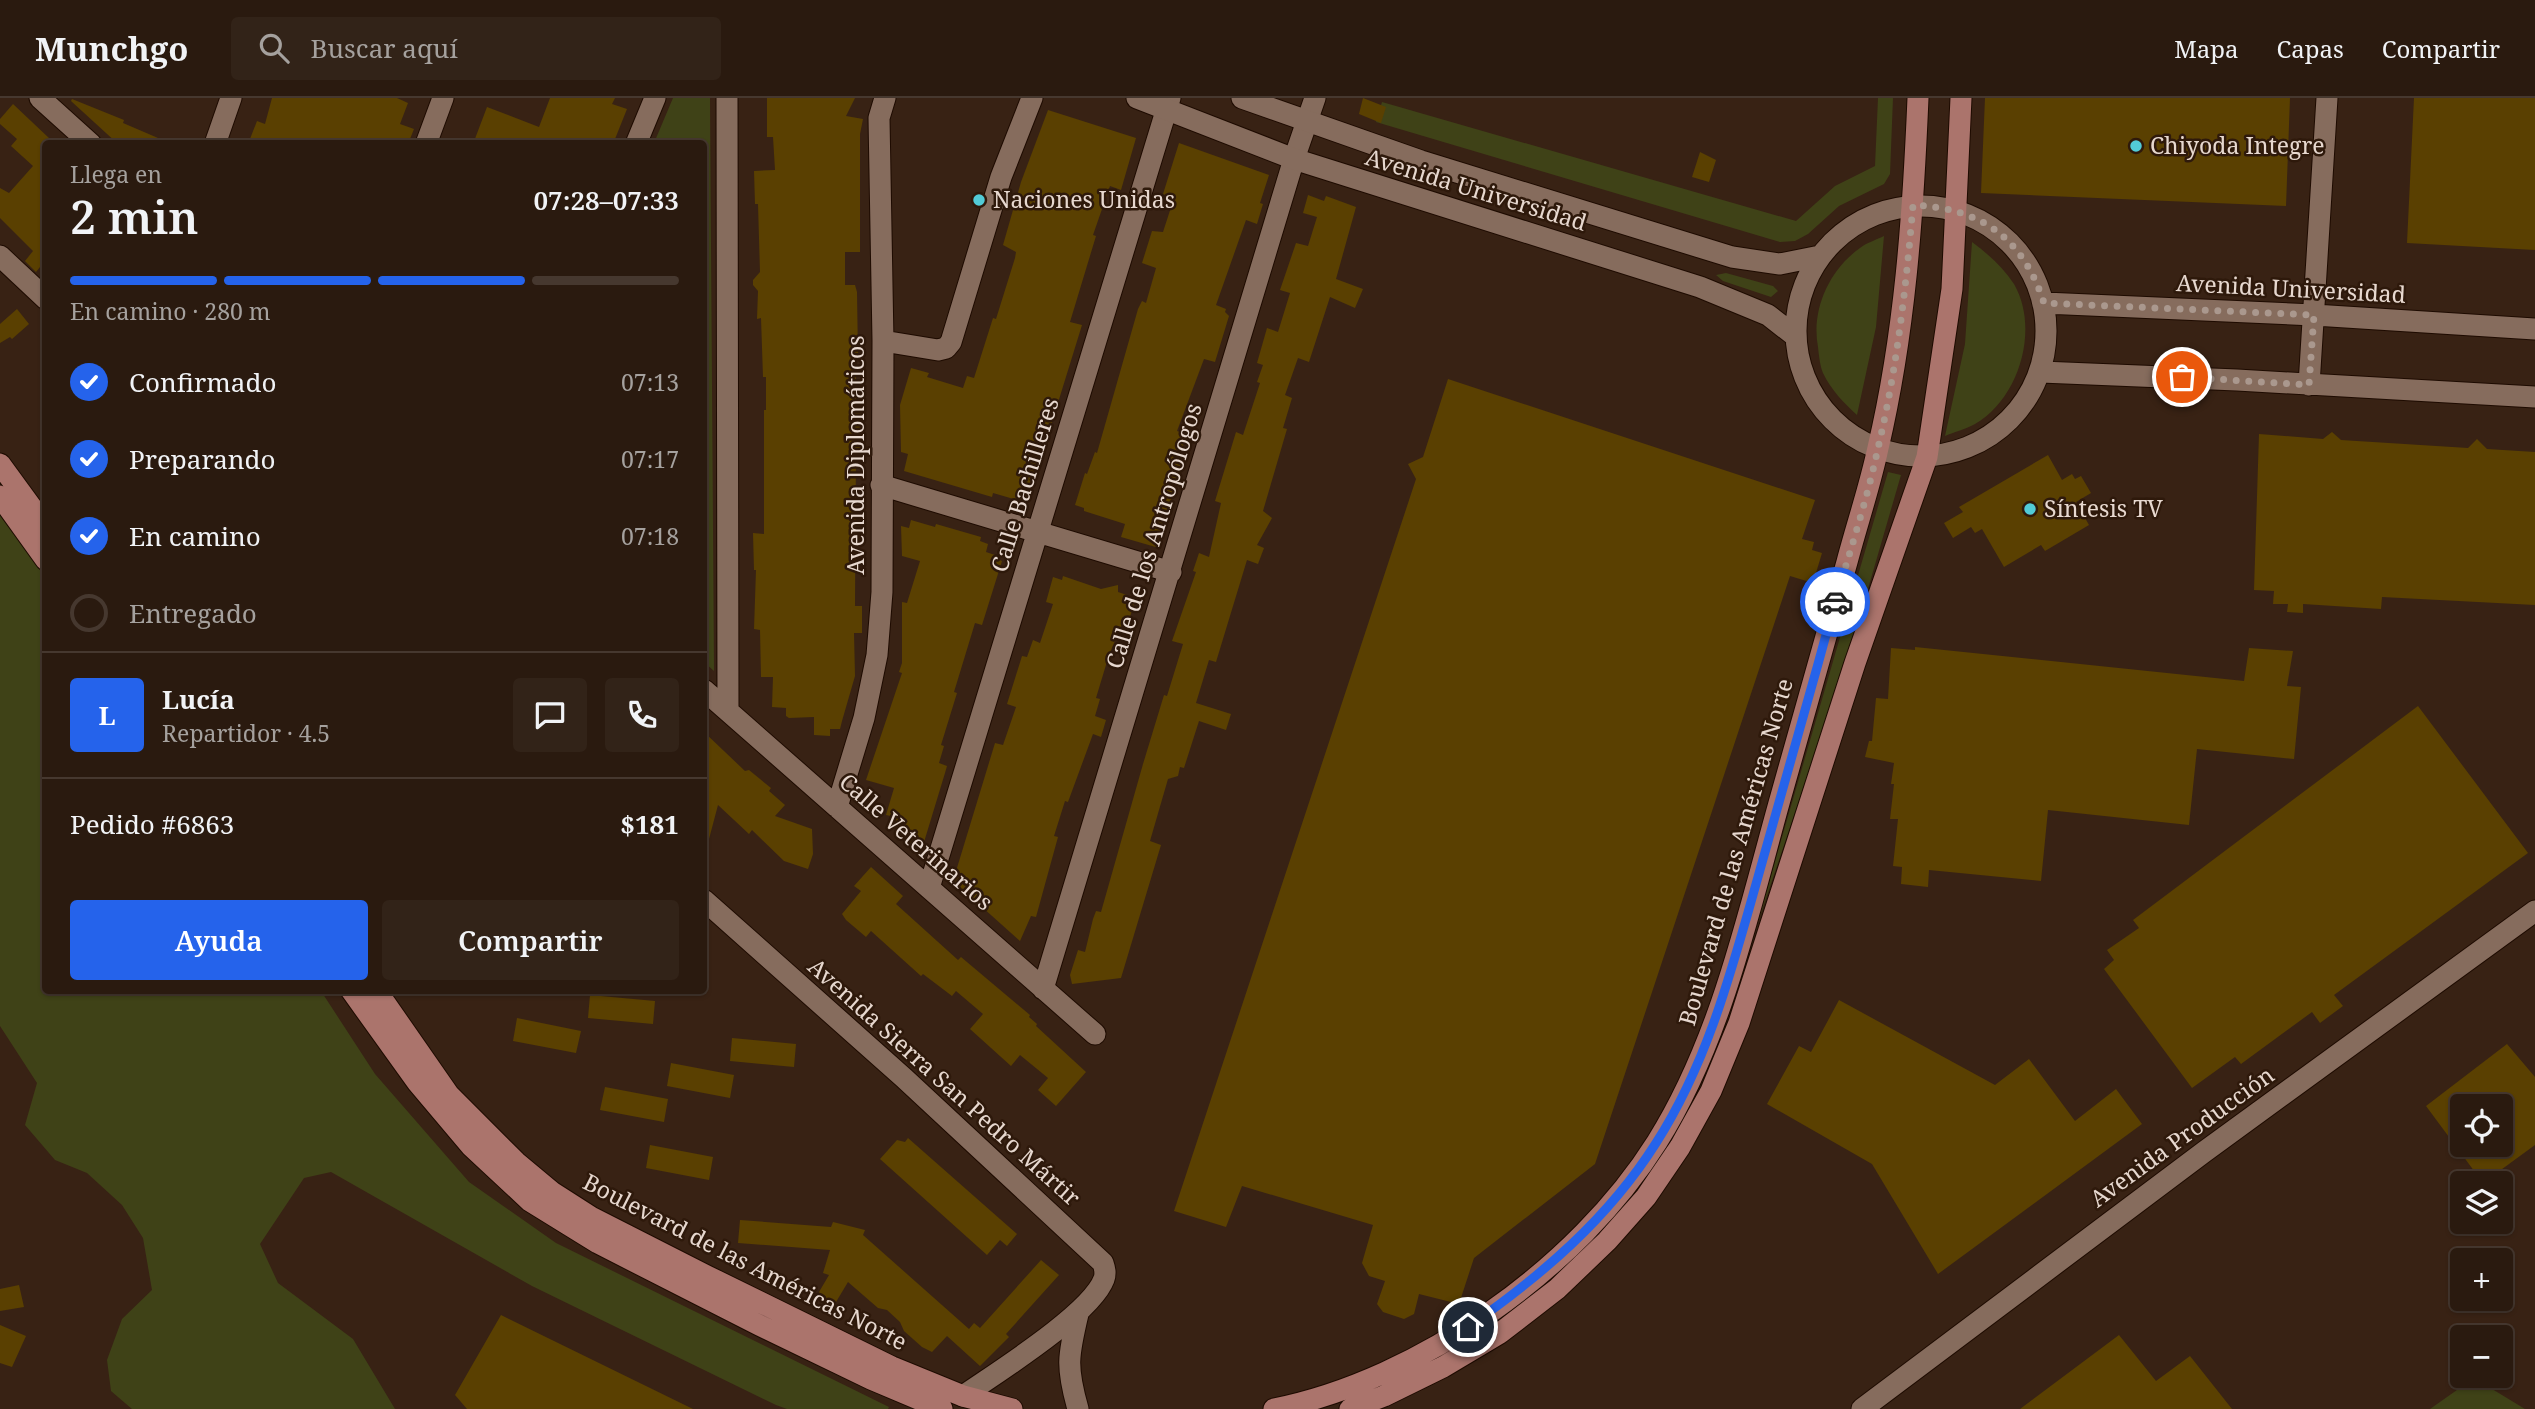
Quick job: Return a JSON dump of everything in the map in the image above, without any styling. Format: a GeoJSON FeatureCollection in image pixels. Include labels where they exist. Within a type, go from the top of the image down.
{"type":"FeatureCollection","features":[{"type":"Feature","properties":{"kind":"main road","name":"Boulevard de las Américas Norte"},"geometry":{"type":"LineString","coordinates":[[1274,1409],[1347,1388],[1405,1362],[1468,1327],[1518,1292],[1571,1247],[1620,1193],[1656,1144],[1682,1098],[1714,1023],[1741,936],[1878,449],[1895,364],[1907,278],[1918,98]]}},
{"type":"Feature","properties":{"kind":"main road"},"geometry":{"type":"LineString","coordinates":[[1350,1409],[1384,1396],[1443,1367],[1500,1333],[1557,1289],[1607,1241],[1646,1197],[1680,1147],[1711,1091],[1739,1023],[1855,663],[1927,457],[1952,289],[1961,98]]}},
{"type":"Feature","properties":{"kind":"main road"},"geometry":{"type":"LineString","coordinates":[[0,464],[42,522]]}},
{"type":"Feature","properties":{"kind":"main road"},"geometry":{"type":"LineString","coordinates":[[0,496],[42,554]]}},
{"type":"Feature","properties":{"kind":"main road","name":"Boulevard de las Américas Norte"},"geometry":{"type":"LineString","coordinates":[[354,994],[417,1082],[471,1146],[530,1201],[598,1243],[759,1325],[871,1379],[942,1409]]}},
{"type":"Feature","properties":{"kind":"main road","name":"Boulevard de las Américas Norte"},"geometry":{"type":"LineString","coordinates":[[379,994],[449,1095],[516,1162],[552,1192],[591,1217],[892,1367],[963,1396],[1012,1409]]}},
{"type":"Feature","properties":{"kind":"street"},"geometry":{"type":"LineString","coordinates":[[40,98],[87,140]]}},
{"type":"Feature","properties":{"kind":"street"},"geometry":{"type":"LineString","coordinates":[[216,140],[231,98]]}},
{"type":"Feature","properties":{"kind":"street"},"geometry":{"type":"LineString","coordinates":[[427,140],[443,98]]}},
{"type":"Feature","properties":{"kind":"street"},"geometry":{"type":"LineString","coordinates":[[638,140],[655,98]]}},
{"type":"Feature","properties":{"kind":"street"},"geometry":{"type":"LineString","coordinates":[[727,98],[728,711]]}},
{"type":"Feature","properties":{"kind":"street","name":"Avenida Diplomáticos"},"geometry":{"type":"LineString","coordinates":[[837,807],[864,718],[877,655],[882,592],[883,341],[879,118],[885,98]]}},
{"type":"Feature","properties":{"kind":"street"},"geometry":{"type":"LineString","coordinates":[[883,341],[938,350],[946,348],[951,342],[1001,177],[1032,98]]}},
{"type":"Feature","properties":{"kind":"street","name":"Avenida Universidad"},"geometry":{"type":"LineString","coordinates":[[1138,98],[1168,104],[1294,159],[1710,291],[1768,315],[1795,335]]}},
{"type":"Feature","properties":{"kind":"street","name":"Avenida Universidad"},"geometry":{"type":"LineString","coordinates":[[1242,98],[1421,161],[1732,257],[1780,264],[1820,256]]}},
{"type":"Feature","properties":{"kind":"street","name":"Calle de los Antropólogos"},"geometry":{"type":"LineString","coordinates":[[1044,989],[1294,159],[1315,98]]}},
{"type":"Feature","properties":{"kind":"street"},"geometry":{"type":"LineString","coordinates":[[2309,385],[2328,98]]}},
{"type":"Feature","properties":{"kind":"street","name":"Calle Bachilleres"},"geometry":{"type":"LineString","coordinates":[[929,888],[1168,104]]}},
{"type":"Feature","properties":{"kind":"street"},"geometry":{"type":"LineString","coordinates":[[1913,205],[1957,210],[1996,230],[2013,245],[2037,281],[2047,326],[2041,372],[2028,399],[2008,422],[1975,444],[1956,452],[1927,457],[1894,454],[1852,436],[1829,416],[1811,392],[1800,365],[1795,335],[1801,294],[1820,256],[1839,236],[1861,220],[1886,210],[1913,205]]}},
{"type":"Feature","properties":{"kind":"street"},"geometry":{"type":"LineString","coordinates":[[0,256],[42,295]]}},
{"type":"Feature","properties":{"kind":"street","name":"Avenida Universidad"},"geometry":{"type":"LineString","coordinates":[[2044,303],[2314,315],[2535,329]]}},
{"type":"Feature","properties":{"kind":"street"},"geometry":{"type":"LineString","coordinates":[[2041,372],[2535,397]]}},
{"type":"Feature","properties":{"kind":"street"},"geometry":{"type":"LineString","coordinates":[[881,485],[1171,572]]}},
{"type":"Feature","properties":{"kind":"street","name":"Calle Veterinarios"},"geometry":{"type":"LineString","coordinates":[[707,693],[1095,1034]]}},
{"type":"Feature","properties":{"kind":"street","name":"Avenida Sierra San Pedro Mártir"},"geometry":{"type":"LineString","coordinates":[[707,903],[904,1078],[1103,1264],[1106,1272],[1103,1282],[1078,1314],[963,1396]]}},
{"type":"Feature","properties":{"kind":"street","name":"Avenida Producción"},"geometry":{"type":"LineString","coordinates":[[1861,1409],[2204,1152],[2535,911]]}},
{"type":"Feature","properties":{"kind":"street","name":"Avenida Sierra San Pedro Mártir"},"geometry":{"type":"LineString","coordinates":[[1078,1314],[1068,1372],[1079,1409]]}},
{"type":"Feature","properties":{"kind":"green space"},"geometry":{"type":"Polygon","coordinates":[[[673,98],[710,98],[714,671],[707,665],[707,140],[655,140],[673,98]]]}},
{"type":"Feature","properties":{"kind":"green space"},"geometry":{"type":"Polygon","coordinates":[[[1878,98],[1893,98],[1890,174],[1884,184],[1839,206],[1808,234],[1795,241],[1780,242],[1376,122],[1382,102],[1796,221],[1835,186],[1875,166],[1878,98]]]}},
{"type":"Feature","properties":{"kind":"green space"},"geometry":{"type":"Polygon","coordinates":[[[1884,236],[1876,327],[1857,415],[1834,391],[1823,373],[1817,319],[1825,292],[1839,268],[1862,246],[1884,236]]]}},
{"type":"Feature","properties":{"kind":"green space"},"geometry":{"type":"Polygon","coordinates":[[[1972,242],[1995,261],[2014,284],[2022,302],[2025,341],[2014,381],[2003,398],[1990,413],[1975,424],[1945,436],[1965,344],[1972,242]]]}},
{"type":"Feature","properties":{"kind":"green space"},"geometry":{"type":"Polygon","coordinates":[[[1726,273],[1773,286],[1778,291],[1771,297],[1723,281],[1716,275],[1726,273]]]}},
{"type":"Feature","properties":{"kind":"green space"},"geometry":{"type":"Polygon","coordinates":[[[1888,472],[1901,475],[1852,644],[1753,937],[1888,472]]]}},
{"type":"Feature","properties":{"kind":"green space"},"geometry":{"type":"Polygon","coordinates":[[[0,512],[42,573],[42,994],[323,994],[375,1074],[469,1182],[556,1243],[889,1407],[787,1409],[776,1405],[532,1286],[331,1172],[304,1178],[260,1244],[278,1283],[353,1339],[395,1409],[132,1409],[111,1391],[107,1360],[122,1319],[152,1290],[143,1238],[122,1205],[87,1173],[55,1160],[25,1125],[37,1083],[0,1026],[0,512]]]}},
{"type":"Feature","properties":{"kind":"green space"},"geometry":{"type":"Polygon","coordinates":[[[2460,1388],[2490,1388],[2525,1409],[2430,1409],[2460,1388]]]}},
{"type":"Feature","properties":{"kind":"building"},"geometry":{"type":"Polygon","coordinates":[[[272,98],[397,98],[408,103],[400,124],[414,129],[410,140],[250,140],[257,121],[265,124],[272,98]]]}},
{"type":"Feature","properties":{"kind":"building"},"geometry":{"type":"Polygon","coordinates":[[[550,98],[615,98],[612,104],[627,109],[615,140],[475,140],[487,107],[539,127],[550,98]]]}},
{"type":"Feature","properties":{"kind":"building"},"geometry":{"type":"Polygon","coordinates":[[[767,98],[855,98],[846,116],[863,119],[860,134],[860,252],[845,252],[845,285],[855,285],[857,292],[858,356],[855,356],[857,412],[861,412],[862,451],[856,451],[855,606],[862,606],[862,633],[854,633],[855,676],[840,729],[830,729],[830,736],[814,735],[814,717],[789,718],[786,716],[786,708],[772,707],[773,677],[761,677],[760,630],[754,629],[756,570],[753,533],[764,534],[766,377],[763,377],[761,318],[757,319],[758,291],[753,285],[753,280],[760,272],[754,171],[775,170],[773,137],[767,137],[767,98]]]}},
{"type":"Feature","properties":{"kind":"building"},"geometry":{"type":"Polygon","coordinates":[[[1363,98],[1386,107],[1381,123],[1359,114],[1363,98]]]}},
{"type":"Feature","properties":{"kind":"building","name":"Chiyoda Integre"},"geometry":{"type":"Polygon","coordinates":[[[1985,98],[2290,98],[2286,206],[1981,193],[1985,98]]]}},
{"type":"Feature","properties":{"kind":"building"},"geometry":{"type":"Polygon","coordinates":[[[2414,98],[2535,98],[2535,250],[2407,243],[2414,98]]]}},
{"type":"Feature","properties":{"kind":"building"},"geometry":{"type":"Polygon","coordinates":[[[72,99],[124,120],[123,123],[163,140],[114,140],[71,101],[72,99]]]}},
{"type":"Feature","properties":{"kind":"building"},"geometry":{"type":"Polygon","coordinates":[[[13,104],[50,139],[42,140],[42,264],[36,272],[25,261],[33,251],[0,218],[0,188],[9,193],[33,166],[11,146],[17,139],[0,124],[0,119],[13,104]]]}},
{"type":"Feature","properties":{"kind":"building"},"geometry":{"type":"Polygon","coordinates":[[[1048,110],[1136,138],[1121,190],[1110,186],[1093,235],[1096,236],[1070,322],[1082,325],[1027,503],[993,493],[992,497],[904,471],[908,454],[901,452],[900,405],[911,368],[929,373],[927,377],[963,388],[967,376],[974,378],[1015,258],[1016,252],[1003,245],[1021,182],[1048,110]]]}},
{"type":"Feature","properties":{"kind":"building"},"geometry":{"type":"Polygon","coordinates":[[[1179,143],[1269,175],[1257,224],[1246,220],[1216,305],[1226,309],[1225,312],[1229,316],[1215,362],[1204,359],[1177,431],[1187,434],[1183,446],[1189,448],[1171,500],[1159,548],[1121,537],[1125,524],[1084,511],[1084,508],[1075,505],[1085,473],[1087,474],[1095,452],[1097,453],[1138,309],[1142,301],[1146,303],[1156,268],[1142,263],[1152,231],[1163,232],[1174,198],[1163,194],[1179,143]]]}},
{"type":"Feature","properties":{"kind":"building"},"geometry":{"type":"Polygon","coordinates":[[[1700,152],[1716,160],[1709,182],[1692,177],[1700,152]]]}},
{"type":"Feature","properties":{"kind":"building"},"geometry":{"type":"Polygon","coordinates":[[[1308,195],[1324,201],[1326,196],[1356,207],[1336,279],[1363,289],[1355,308],[1330,297],[1309,362],[1298,358],[1285,395],[1292,398],[1283,428],[1287,429],[1263,511],[1272,518],[1257,545],[1264,548],[1258,564],[1247,560],[1216,662],[1209,660],[1196,703],[1231,714],[1226,730],[1199,721],[1184,768],[1180,767],[1178,776],[1168,779],[1150,841],[1161,845],[1121,978],[1072,984],[1070,975],[1078,950],[1085,952],[1096,911],[1101,912],[1164,695],[1167,696],[1183,644],[1172,641],[1196,572],[1193,571],[1199,553],[1209,557],[1221,503],[1215,501],[1236,432],[1243,435],[1260,383],[1257,382],[1263,365],[1257,363],[1267,328],[1278,332],[1290,293],[1280,290],[1296,243],[1308,246],[1317,217],[1303,213],[1308,195]]]}},
{"type":"Feature","properties":{"kind":"building"},"geometry":{"type":"Polygon","coordinates":[[[17,309],[29,324],[12,339],[10,337],[0,343],[0,324],[17,309]]]}},
{"type":"Feature","properties":{"kind":"building"},"geometry":{"type":"Polygon","coordinates":[[[1448,379],[1815,500],[1802,539],[1814,542],[1812,550],[1822,553],[1813,583],[1790,576],[1595,1164],[1474,1258],[1459,1304],[1419,1294],[1414,1314],[1404,1319],[1383,1312],[1377,1304],[1385,1281],[1369,1276],[1362,1263],[1373,1225],[1242,1186],[1226,1227],[1174,1211],[1416,479],[1408,464],[1423,457],[1448,379]]]}},
{"type":"Feature","properties":{"kind":"building"},"geometry":{"type":"Polygon","coordinates":[[[2332,432],[2341,440],[2468,448],[2477,439],[2487,449],[2535,452],[2535,605],[2382,597],[2381,609],[2303,604],[2303,613],[2287,612],[2288,604],[2273,604],[2274,591],[2254,590],[2259,434],[2323,439],[2332,432]]]}},
{"type":"Feature","properties":{"kind":"building"},"geometry":{"type":"Polygon","coordinates":[[[2048,455],[2062,480],[2072,474],[2075,479],[2081,476],[2091,493],[2076,502],[2089,525],[2045,551],[2041,545],[2004,567],[1982,529],[1975,533],[1971,527],[1953,538],[1944,523],[1963,512],[1959,507],[2048,455]]]}},
{"type":"Feature","properties":{"kind":"building"},"geometry":{"type":"Polygon","coordinates":[[[911,520],[981,537],[980,541],[988,544],[986,552],[1002,561],[982,625],[975,623],[954,692],[957,693],[941,745],[944,746],[939,763],[947,766],[921,852],[900,834],[903,824],[894,821],[895,817],[886,815],[894,788],[866,780],[902,673],[899,672],[902,663],[902,602],[907,603],[920,561],[902,556],[901,526],[909,528],[911,520]]]}},
{"type":"Feature","properties":{"kind":"building"},"geometry":{"type":"Polygon","coordinates":[[[1063,576],[1101,589],[1118,585],[1118,592],[1127,595],[1126,599],[1135,601],[1129,620],[1124,619],[1109,655],[1096,698],[1100,699],[1095,716],[1106,720],[1101,737],[1093,734],[1068,802],[1065,801],[1054,836],[1058,837],[1036,917],[1031,916],[1020,941],[953,881],[995,743],[1003,745],[1016,707],[1007,704],[1022,656],[1027,657],[1033,640],[1040,643],[1053,604],[1046,602],[1053,577],[1062,580],[1063,576]]]}},
{"type":"Feature","properties":{"kind":"building"},"geometry":{"type":"Polygon","coordinates":[[[1915,647],[2244,681],[2249,648],[2293,651],[2287,686],[2301,687],[2294,759],[2197,749],[2189,825],[2048,810],[2041,881],[1929,870],[1928,887],[1901,884],[1902,867],[1893,866],[1898,819],[1890,819],[1894,763],[1865,757],[1869,741],[1872,741],[1876,698],[1888,699],[1891,648],[1915,650],[1915,647]]]}},
{"type":"Feature","properties":{"kind":"building"},"geometry":{"type":"Polygon","coordinates":[[[2418,706],[2528,853],[2334,995],[2343,1006],[2320,1023],[2312,1012],[2241,1064],[2235,1057],[2192,1088],[2104,969],[2114,960],[2107,950],[2139,928],[2133,920],[2418,706]]]}},
{"type":"Feature","properties":{"kind":"building"},"geometry":{"type":"Polygon","coordinates":[[[707,735],[745,771],[749,770],[771,788],[769,791],[785,805],[775,816],[812,829],[813,854],[808,869],[784,861],[752,830],[749,834],[718,805],[709,839],[707,735]]]}},
{"type":"Feature","properties":{"kind":"building"},"geometry":{"type":"Polygon","coordinates":[[[871,867],[903,896],[896,904],[958,960],[961,957],[1030,1015],[1036,1026],[1086,1072],[1056,1106],[1038,1090],[1048,1078],[1020,1055],[1011,1066],[970,1029],[983,1014],[956,991],[952,996],[923,974],[921,976],[871,931],[866,937],[846,920],[842,914],[861,891],[854,886],[871,867]]]}},
{"type":"Feature","properties":{"kind":"building"},"geometry":{"type":"Polygon","coordinates":[[[590,995],[655,1001],[653,1024],[588,1018],[590,995]]]}},
{"type":"Feature","properties":{"kind":"building"},"geometry":{"type":"Polygon","coordinates":[[[1839,1000],[1995,1085],[2029,1059],[2075,1121],[2116,1089],[2142,1124],[1938,1274],[1872,1164],[1767,1104],[1799,1046],[1811,1052],[1839,1000]]]}},
{"type":"Feature","properties":{"kind":"building"},"geometry":{"type":"Polygon","coordinates":[[[517,1018],[581,1031],[576,1053],[513,1041],[517,1018]]]}},
{"type":"Feature","properties":{"kind":"building"},"geometry":{"type":"Polygon","coordinates":[[[732,1038],[796,1044],[794,1067],[730,1061],[732,1038]]]}},
{"type":"Feature","properties":{"kind":"building"},"geometry":{"type":"Polygon","coordinates":[[[2507,1044],[2535,1077],[2535,1145],[2499,1171],[2474,1171],[2464,1157],[2513,1157],[2513,1094],[2450,1094],[2450,1138],[2426,1106],[2507,1044]]]}},
{"type":"Feature","properties":{"kind":"building"},"geometry":{"type":"Polygon","coordinates":[[[671,1063],[734,1075],[730,1098],[667,1086],[671,1063]]]}},
{"type":"Feature","properties":{"kind":"building"},"geometry":{"type":"Polygon","coordinates":[[[605,1087],[668,1099],[664,1122],[600,1110],[605,1087]]]}},
{"type":"Feature","properties":{"kind":"building"},"geometry":{"type":"Polygon","coordinates":[[[908,1138],[1017,1234],[1007,1246],[1000,1240],[987,1255],[880,1159],[897,1140],[905,1142],[908,1138]]]}},
{"type":"Feature","properties":{"kind":"building"},"geometry":{"type":"Polygon","coordinates":[[[650,1145],[713,1157],[709,1180],[646,1168],[650,1145]]]}},
{"type":"Feature","properties":{"kind":"building"},"geometry":{"type":"Polygon","coordinates":[[[740,1220],[831,1227],[833,1222],[865,1230],[863,1235],[969,1329],[974,1323],[980,1328],[1041,1260],[1059,1275],[1006,1334],[1009,1337],[980,1366],[947,1336],[932,1352],[922,1347],[887,1310],[878,1308],[848,1282],[836,1302],[828,1303],[820,1299],[819,1292],[829,1275],[823,1273],[830,1250],[738,1243],[740,1220]]]}},
{"type":"Feature","properties":{"kind":"building"},"geometry":{"type":"Polygon","coordinates":[[[19,1285],[24,1307],[0,1311],[0,1289],[19,1285]]]}},
{"type":"Feature","properties":{"kind":"building"},"geometry":{"type":"Polygon","coordinates":[[[501,1315],[693,1409],[467,1409],[455,1395],[501,1315]]]}},
{"type":"Feature","properties":{"kind":"building"},"geometry":{"type":"Polygon","coordinates":[[[0,1325],[26,1336],[12,1367],[0,1363],[0,1325]]]}},
{"type":"Feature","properties":{"kind":"building"},"geometry":{"type":"Polygon","coordinates":[[[2119,1335],[2156,1381],[2190,1356],[2232,1409],[2020,1409],[2119,1335]]]}},
{"type":"Feature","properties":{"kind":"way so far"},"geometry":{"type":"LineString","coordinates":[[1835,602],[1878,449],[1895,364],[1907,278],[1913,205],[1957,210],[1996,230],[2013,245],[2026,262],[2037,281],[2044,303],[2314,315],[2309,385],[2182,377]]}},
{"type":"Feature","properties":{"kind":"place","name":"Chiyoda Integre"},"geometry":{"type":"Point","coordinates":[2136,146]}},
{"type":"Feature","properties":{"kind":"place","name":"Naciones Unidas"},"geometry":{"type":"Point","coordinates":[979,200]}},
{"type":"Feature","properties":{"kind":"place","name":"Síntesis TV"},"geometry":{"type":"Point","coordinates":[2030,509]}},
{"type":"Feature","properties":{"kind":"route"},"geometry":{"type":"LineString","coordinates":[[1468,1327],[1518,1292],[1571,1247],[1620,1193],[1656,1144],[1682,1098],[1714,1023],[1741,936],[1835,602]]}}]}
